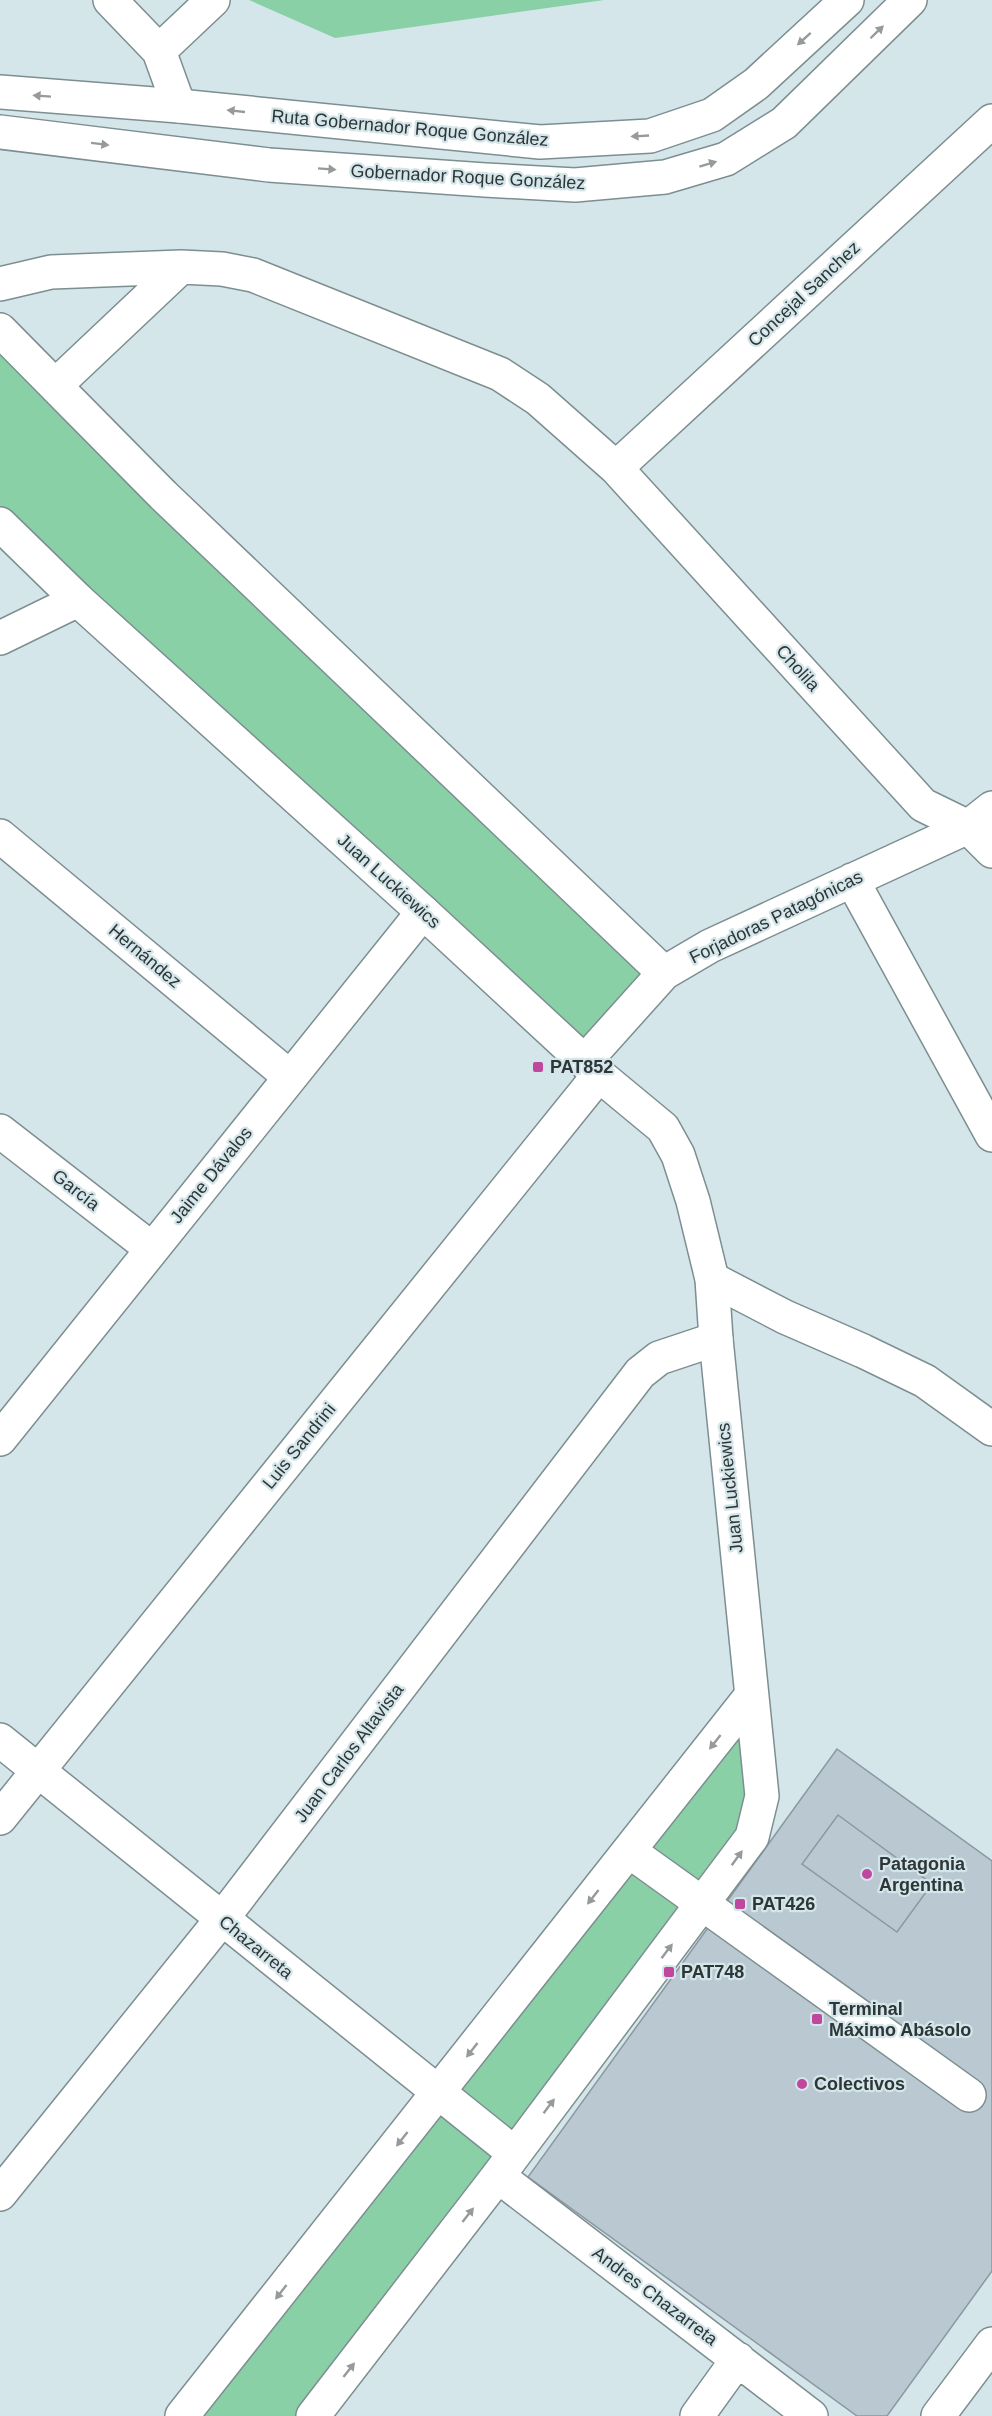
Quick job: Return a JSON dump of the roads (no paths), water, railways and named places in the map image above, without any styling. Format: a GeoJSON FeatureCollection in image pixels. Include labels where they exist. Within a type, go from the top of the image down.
{"type":"FeatureCollection","features":[{"type":"Feature","properties":{"kind":"street"},"geometry":{"type":"LineString","coordinates":[[110,0],[159,51],[179,106]]}},
{"type":"Feature","properties":{"kind":"street"},"geometry":{"type":"LineString","coordinates":[[159,51],[213,0]]}},
{"type":"Feature","properties":{"kind":"street","name":"Ruta Gobernador Roque González"},"geometry":{"type":"LineString","coordinates":[[0,92],[179,106],[540,142],[650,136],[712,115],[756,84],[847,0]]}},
{"type":"Feature","properties":{"kind":"street","name":"Gobernador Roque González"},"geometry":{"type":"LineString","coordinates":[[0,132],[269,165],[473,180],[575,184],[665,177],[726,159],[784,123],[910,0]]}},
{"type":"Feature","properties":{"kind":"street","name":"Concejal Sanchez"},"geometry":{"type":"LineString","coordinates":[[616,468],[992,121]]}},
{"type":"Feature","properties":{"kind":"street"},"geometry":{"type":"LineString","coordinates":[[56,385],[181,267]]}},
{"type":"Feature","properties":{"kind":"street","name":"Cholila"},"geometry":{"type":"LineString","coordinates":[[0,284],[51,272],[181,267],[222,269],[253,275],[500,374],[538,399],[616,468],[923,805],[980,818],[992,851]]}},
{"type":"Feature","properties":{"kind":"street"},"geometry":{"type":"LineString","coordinates":[[0,330],[163,495],[664,973]]}},
{"type":"Feature","properties":{"kind":"street","name":"Juan Luckiewics"},"geometry":{"type":"LineString","coordinates":[[0,524],[78,600],[592,1068],[663,1128],[678,1155],[693,1201],[712,1279],[762,1796],[752,1837],[313,2416]]}},
{"type":"Feature","properties":{"kind":"street"},"geometry":{"type":"LineString","coordinates":[[0,638],[78,600]]}},
{"type":"Feature","properties":{"kind":"street","name":"Forjadoras Patagónicas"},"geometry":{"type":"LineString","coordinates":[[592,1068],[664,973],[710,946],[980,818]]}},
{"type":"Feature","properties":{"kind":"street","name":"Hernández"},"geometry":{"type":"LineString","coordinates":[[0,836],[290,1077]]}},
{"type":"Feature","properties":{"kind":"street"},"geometry":{"type":"LineString","coordinates":[[852,880],[992,1135]]}},
{"type":"Feature","properties":{"kind":"street","name":"Jaime Dávalos"},"geometry":{"type":"LineString","coordinates":[[2,1432],[423,912]]}},
{"type":"Feature","properties":{"kind":"street","name":"Luis Sandrini"},"geometry":{"type":"LineString","coordinates":[[0,1818],[592,1068]]}},
{"type":"Feature","properties":{"kind":"street","name":"García"},"geometry":{"type":"LineString","coordinates":[[0,1131],[152,1249]]}},
{"type":"Feature","properties":{"kind":"street"},"geometry":{"type":"LineString","coordinates":[[712,1279],[785,1317],[863,1350],[925,1382],[992,1429]]}},
{"type":"Feature","properties":{"kind":"street","name":"Juan Carlos Altavista"},"geometry":{"type":"LineString","coordinates":[[0,2194],[221,1920],[640,1373],[659,1358],[716,1339]]}},
{"type":"Feature","properties":{"kind":"street"},"geometry":{"type":"LineString","coordinates":[[182,2416],[751,1696]]}},
{"type":"Feature","properties":{"kind":"street","name":"Chazarreta"},"geometry":{"type":"LineString","coordinates":[[0,1740],[438,2093],[506,2164]]}},
{"type":"Feature","properties":{"kind":"street"},"geometry":{"type":"LineString","coordinates":[[629,1851],[969,2095]]}},
{"type":"Feature","properties":{"kind":"street","name":"Andres Chazarreta"},"geometry":{"type":"LineString","coordinates":[[506,2164],[738,2359],[811,2416]]}},
{"type":"Feature","properties":{"kind":"street"},"geometry":{"type":"LineString","coordinates":[[938,2416],[992,2344]]}},
{"type":"Feature","properties":{"kind":"street"},"geometry":{"type":"LineString","coordinates":[[697,2416],[738,2359]]}},
{"type":"Feature","properties":{"kind":"place","name":"PAT852"},"geometry":{"type":"Point","coordinates":[538,1067]}},
{"type":"Feature","properties":{"kind":"place","name":"Patagonia Argentina"},"geometry":{"type":"Point","coordinates":[867,1874]}},
{"type":"Feature","properties":{"kind":"place","name":"PAT426"},"geometry":{"type":"Point","coordinates":[740,1904]}},
{"type":"Feature","properties":{"kind":"place","name":"PAT748"},"geometry":{"type":"Point","coordinates":[669,1972]}},
{"type":"Feature","properties":{"kind":"place","name":"Terminal Máximo Abásolo"},"geometry":{"type":"Point","coordinates":[817,2019]}},
{"type":"Feature","properties":{"kind":"place","name":"Colectivos"},"geometry":{"type":"Point","coordinates":[802,2084]}}]}
